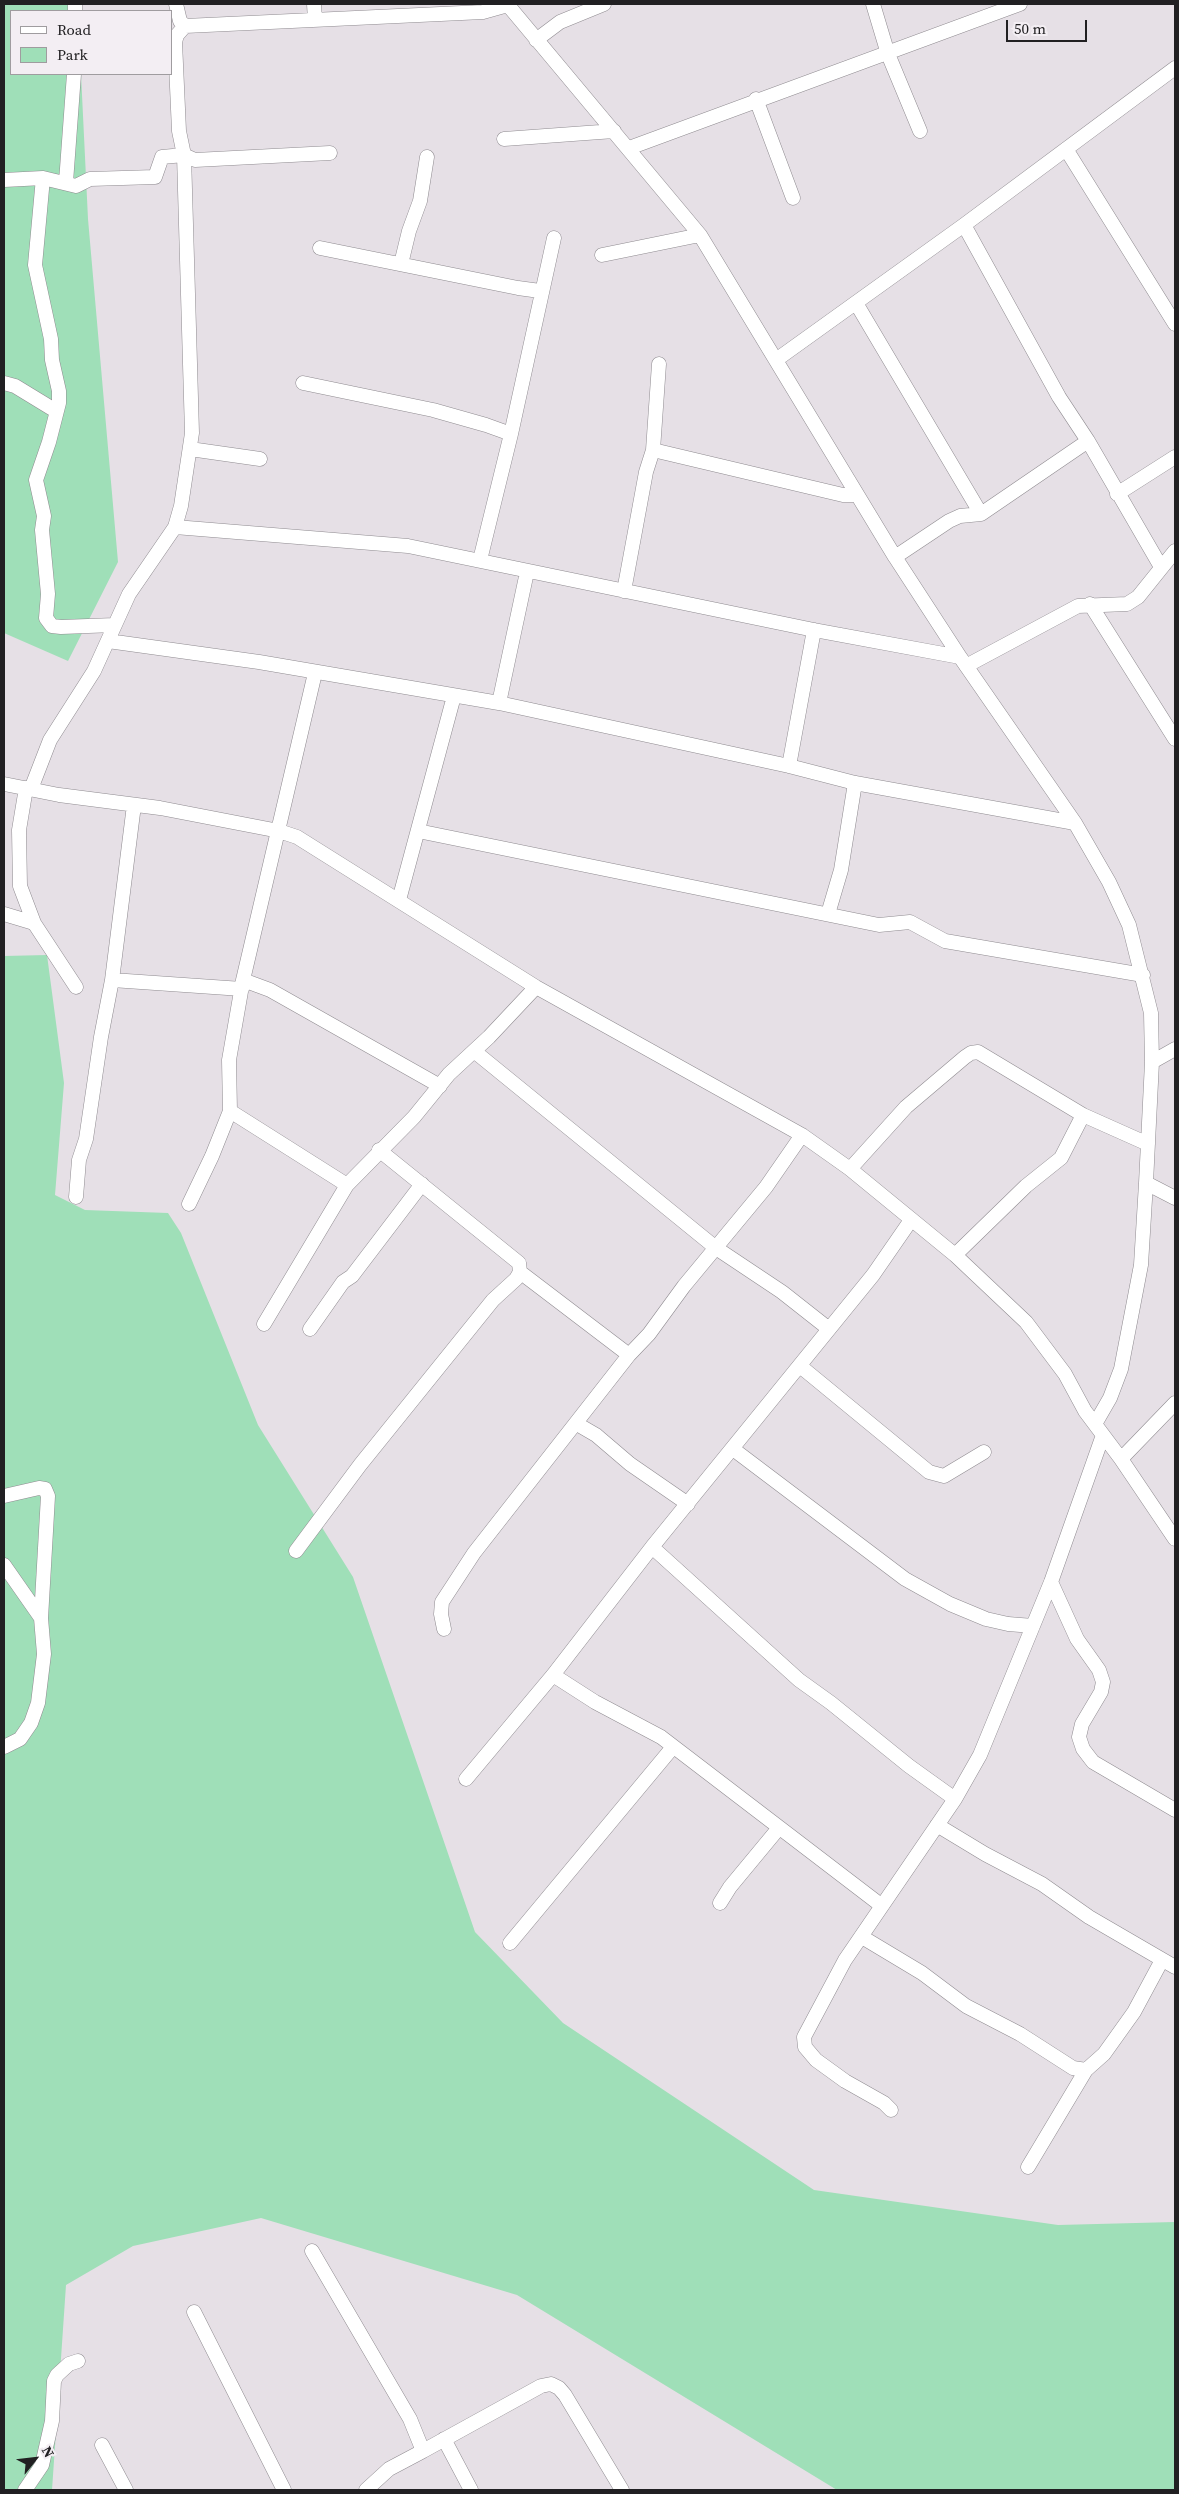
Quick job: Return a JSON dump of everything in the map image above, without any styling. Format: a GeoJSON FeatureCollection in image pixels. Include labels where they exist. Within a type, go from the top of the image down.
{"type":"FeatureCollection","features":[{"type":"Feature","properties":{"kind":"street"},"geometry":{"type":"LineString","coordinates":[[176,4],[180,21],[185,26]]}},
{"type":"Feature","properties":{"kind":"street"},"geometry":{"type":"LineString","coordinates":[[314,4],[315,20]]}},
{"type":"Feature","properties":{"kind":"street"},"geometry":{"type":"LineString","coordinates":[[536,40],[560,22],[604,4]]}},
{"type":"Feature","properties":{"kind":"street"},"geometry":{"type":"LineString","coordinates":[[872,4],[888,54],[920,131]]}},
{"type":"Feature","properties":{"kind":"street"},"geometry":{"type":"LineString","coordinates":[[629,148],[756,99],[888,54],[1020,4]]}},
{"type":"Feature","properties":{"kind":"street"},"geometry":{"type":"LineString","coordinates":[[76,987],[34,923],[26,907],[18,875],[19,830],[29,789],[50,740],[94,671],[129,594],[174,527],[181,506],[190,449],[184,155],[179,131],[175,42],[177,35],[185,26],[482,12],[507,5],[629,148],[700,235],[895,557],[963,662],[1074,823],[1109,882],[1129,925],[1143,975],[1150,1013],[1152,1062],[1141,1265],[1121,1370],[1099,1429],[1052,1582],[980,1755],[956,1798],[845,1960],[813,2016],[804,2037],[805,2047],[816,2060],[891,2110]]}},
{"type":"Feature","properties":{"kind":"street"},"geometry":{"type":"LineString","coordinates":[[776,360],[964,225],[1175,68]]}},
{"type":"Feature","properties":{"kind":"street"},"geometry":{"type":"LineString","coordinates":[[66,182],[74,75]]}},
{"type":"Feature","properties":{"kind":"street"},"geometry":{"type":"LineString","coordinates":[[756,99],[793,198]]}},
{"type":"Feature","properties":{"kind":"street"},"geometry":{"type":"LineString","coordinates":[[504,139],[614,131]]}},
{"type":"Feature","properties":{"kind":"street"},"geometry":{"type":"LineString","coordinates":[[1066,149],[1175,324]]}},
{"type":"Feature","properties":{"kind":"street"},"geometry":{"type":"LineString","coordinates":[[4,180],[43,178],[66,182],[76,186],[90,179],[155,177],[162,157],[184,155],[195,160],[330,153]]}},
{"type":"Feature","properties":{"kind":"street"},"geometry":{"type":"LineString","coordinates":[[402,264],[409,231],[420,201],[427,157]]}},
{"type":"Feature","properties":{"kind":"street"},"geometry":{"type":"LineString","coordinates":[[43,178],[35,265],[51,339],[52,360],[59,391],[48,448],[36,480],[44,516],[42,530],[48,594],[46,618],[52,626],[61,627],[115,625]]}},
{"type":"Feature","properties":{"kind":"street"},"geometry":{"type":"LineString","coordinates":[[964,225],[1059,397],[1088,441],[1161,567]]}},
{"type":"Feature","properties":{"kind":"street"},"geometry":{"type":"LineString","coordinates":[[602,255],[700,235]]}},
{"type":"Feature","properties":{"kind":"street"},"geometry":{"type":"LineString","coordinates":[[480,560],[511,434],[540,291],[554,238]]}},
{"type":"Feature","properties":{"kind":"street"},"geometry":{"type":"LineString","coordinates":[[320,248],[540,291]]}},
{"type":"Feature","properties":{"kind":"street"},"geometry":{"type":"LineString","coordinates":[[856,303],[981,514]]}},
{"type":"Feature","properties":{"kind":"street"},"geometry":{"type":"LineString","coordinates":[[624,591],[646,472],[653,450],[659,364]]}},
{"type":"Feature","properties":{"kind":"street"},"geometry":{"type":"LineString","coordinates":[[303,382],[433,410],[511,434]]}},
{"type":"Feature","properties":{"kind":"street"},"geometry":{"type":"LineString","coordinates":[[4,383],[15,386],[56,411]]}},
{"type":"Feature","properties":{"kind":"street"},"geometry":{"type":"LineString","coordinates":[[895,557],[960,516],[981,514],[1088,441]]}},
{"type":"Feature","properties":{"kind":"street"},"geometry":{"type":"LineString","coordinates":[[190,449],[260,459]]}},
{"type":"Feature","properties":{"kind":"street"},"geometry":{"type":"LineString","coordinates":[[653,450],[843,495],[857,495]]}},
{"type":"Feature","properties":{"kind":"street"},"geometry":{"type":"LineString","coordinates":[[1118,494],[1175,457]]}},
{"type":"Feature","properties":{"kind":"street"},"geometry":{"type":"LineString","coordinates":[[174,527],[408,546],[963,662],[1078,606],[1090,604],[1127,604],[1138,597],[1175,550]]}},
{"type":"Feature","properties":{"kind":"street"},"geometry":{"type":"LineString","coordinates":[[499,703],[527,572]]}},
{"type":"Feature","properties":{"kind":"street"},"geometry":{"type":"LineString","coordinates":[[1090,604],[1175,739]]}},
{"type":"Feature","properties":{"kind":"street"},"geometry":{"type":"LineString","coordinates":[[789,766],[814,630]]}},
{"type":"Feature","properties":{"kind":"street"},"geometry":{"type":"LineString","coordinates":[[108,642],[259,662],[499,703],[789,766],[855,783],[1074,823]]}},
{"type":"Feature","properties":{"kind":"street"},"geometry":{"type":"LineString","coordinates":[[189,1204],[212,1156],[230,1111],[229,1060],[243,985],[315,673]]}},
{"type":"Feature","properties":{"kind":"street"},"geometry":{"type":"LineString","coordinates":[[400,900],[454,696]]}},
{"type":"Feature","properties":{"kind":"street"},"geometry":{"type":"LineString","coordinates":[[828,914],[841,870],[855,783]]}},
{"type":"Feature","properties":{"kind":"street"},"geometry":{"type":"LineString","coordinates":[[4,784],[279,831],[297,837],[536,987],[802,1135],[850,1169],[955,1254],[1026,1322],[1065,1374],[1085,1411],[1121,1459],[1175,1539]]}},
{"type":"Feature","properties":{"kind":"street"},"geometry":{"type":"LineString","coordinates":[[76,1197],[79,1160],[86,1139],[101,1037],[112,980],[134,805]]}},
{"type":"Feature","properties":{"kind":"street"},"geometry":{"type":"LineString","coordinates":[[418,831],[879,925],[910,922],[945,942],[1143,975]]}},
{"type":"Feature","properties":{"kind":"street"},"geometry":{"type":"LineString","coordinates":[[4,914],[34,923]]}},
{"type":"Feature","properties":{"kind":"street"},"geometry":{"type":"LineString","coordinates":[[112,980],[243,985],[270,990],[440,1086]]}},
{"type":"Feature","properties":{"kind":"street"},"geometry":{"type":"LineString","coordinates":[[264,1324],[347,1184],[414,1117],[440,1086],[536,987]]}},
{"type":"Feature","properties":{"kind":"street"},"geometry":{"type":"LineString","coordinates":[[1152,1062],[1175,1049]]}},
{"type":"Feature","properties":{"kind":"street"},"geometry":{"type":"LineString","coordinates":[[474,1051],[716,1248],[782,1292],[829,1329]]}},
{"type":"Feature","properties":{"kind":"street"},"geometry":{"type":"LineString","coordinates":[[850,1169],[906,1107],[971,1053],[978,1052],[1083,1115],[1148,1144]]}},
{"type":"Feature","properties":{"kind":"street"},"geometry":{"type":"LineString","coordinates":[[230,1111],[347,1184]]}},
{"type":"Feature","properties":{"kind":"street"},"geometry":{"type":"LineString","coordinates":[[955,1254],[1026,1186],[1062,1158],[1083,1115]]}},
{"type":"Feature","properties":{"kind":"street"},"geometry":{"type":"LineString","coordinates":[[444,1629],[440,1614],[442,1602],[497,1522],[766,1187],[802,1135]]}},
{"type":"Feature","properties":{"kind":"street"},"geometry":{"type":"LineString","coordinates":[[296,1551],[378,1442],[493,1300],[516,1279],[520,1272],[519,1263],[379,1150]]}},
{"type":"Feature","properties":{"kind":"street"},"geometry":{"type":"LineString","coordinates":[[1146,1183],[1175,1198]]}},
{"type":"Feature","properties":{"kind":"street"},"geometry":{"type":"LineString","coordinates":[[310,1329],[343,1282],[352,1276],[422,1184]]}},
{"type":"Feature","properties":{"kind":"street"},"geometry":{"type":"LineString","coordinates":[[466,1779],[553,1675],[652,1547],[873,1275],[911,1220]]}},
{"type":"Feature","properties":{"kind":"street"},"geometry":{"type":"LineString","coordinates":[[520,1272],[629,1356]]}},
{"type":"Feature","properties":{"kind":"street"},"geometry":{"type":"LineString","coordinates":[[800,1366],[928,1472],[944,1476],[984,1452]]}},
{"type":"Feature","properties":{"kind":"street"},"geometry":{"type":"LineString","coordinates":[[1121,1459],[1175,1403]]}},
{"type":"Feature","properties":{"kind":"street"},"geometry":{"type":"LineString","coordinates":[[576,1424],[596,1435],[630,1464],[688,1504]]}},
{"type":"Feature","properties":{"kind":"street"},"geometry":{"type":"LineString","coordinates":[[733,1448],[905,1580],[950,1604],[986,1619],[1008,1624],[1033,1626]]}},
{"type":"Feature","properties":{"kind":"street"},"geometry":{"type":"LineString","coordinates":[[4,1496],[40,1488],[45,1489],[48,1496],[41,1618],[44,1654],[38,1703],[31,1723],[20,1739],[4,1747]]}},
{"type":"Feature","properties":{"kind":"street"},"geometry":{"type":"LineString","coordinates":[[652,1547],[799,1680],[831,1703],[909,1766],[956,1798]]}},
{"type":"Feature","properties":{"kind":"street"},"geometry":{"type":"LineString","coordinates":[[4,1566],[41,1618]]}},
{"type":"Feature","properties":{"kind":"street"},"geometry":{"type":"LineString","coordinates":[[1052,1582],[1077,1639],[1099,1670],[1103,1682],[1101,1692],[1082,1724],[1079,1737],[1083,1749],[1093,1762],[1175,1810]]}},
{"type":"Feature","properties":{"kind":"street"},"geometry":{"type":"LineString","coordinates":[[553,1675],[595,1702],[650,1730],[778,1829],[882,1906]]}},
{"type":"Feature","properties":{"kind":"street"},"geometry":{"type":"LineString","coordinates":[[510,1943],[673,1747]]}},
{"type":"Feature","properties":{"kind":"street"},"geometry":{"type":"LineString","coordinates":[[938,1825],[985,1854],[1042,1884],[1090,1917],[1175,1967]]}},
{"type":"Feature","properties":{"kind":"street"},"geometry":{"type":"LineString","coordinates":[[720,1903],[730,1887],[778,1829]]}},
{"type":"Feature","properties":{"kind":"street"},"geometry":{"type":"LineString","coordinates":[[862,1937],[922,1973],[966,2006],[1020,2034],[1073,2068],[1086,2070]]}},
{"type":"Feature","properties":{"kind":"street"},"geometry":{"type":"LineString","coordinates":[[1028,2168],[1086,2070],[1104,2054],[1134,2012],[1162,1960]]}},
{"type":"Feature","properties":{"kind":"street"},"geometry":{"type":"LineString","coordinates":[[312,2251],[410,2419],[423,2450]]}},
{"type":"Feature","properties":{"kind":"street"},"geometry":{"type":"LineString","coordinates":[[194,2312],[231,2381],[284,2490]]}},
{"type":"Feature","properties":{"kind":"street"},"geometry":{"type":"LineString","coordinates":[[25,2490],[42,2465],[52,2421],[54,2381],[57,2374],[69,2364],[78,2361]]}},
{"type":"Feature","properties":{"kind":"street"},"geometry":{"type":"LineString","coordinates":[[366,2490],[389,2469],[541,2386],[551,2384],[559,2388],[565,2395],[622,2490]]}},
{"type":"Feature","properties":{"kind":"street"},"geometry":{"type":"LineString","coordinates":[[444,2439],[471,2490]]}},
{"type":"Feature","properties":{"kind":"street"},"geometry":{"type":"LineString","coordinates":[[102,2445],[126,2490]]}},
{"type":"Feature","properties":{"kind":"green space"},"geometry":{"type":"Polygon","coordinates":[[[4,4],[78,4],[78,10],[10,10],[10,75],[81,75],[88,219],[118,562],[68,661],[4,633],[4,4]]]}},
{"type":"Feature","properties":{"kind":"green space"},"geometry":{"type":"Polygon","coordinates":[[[47,955],[64,1083],[55,1195],[85,1210],[168,1213],[181,1233],[258,1425],[353,1577],[475,1932],[563,2023],[814,2190],[1058,2225],[1175,2222],[1175,2490],[837,2490],[517,2295],[261,2218],[133,2246],[66,2285],[52,2490],[4,2490],[4,956],[47,955]]]}}]}
